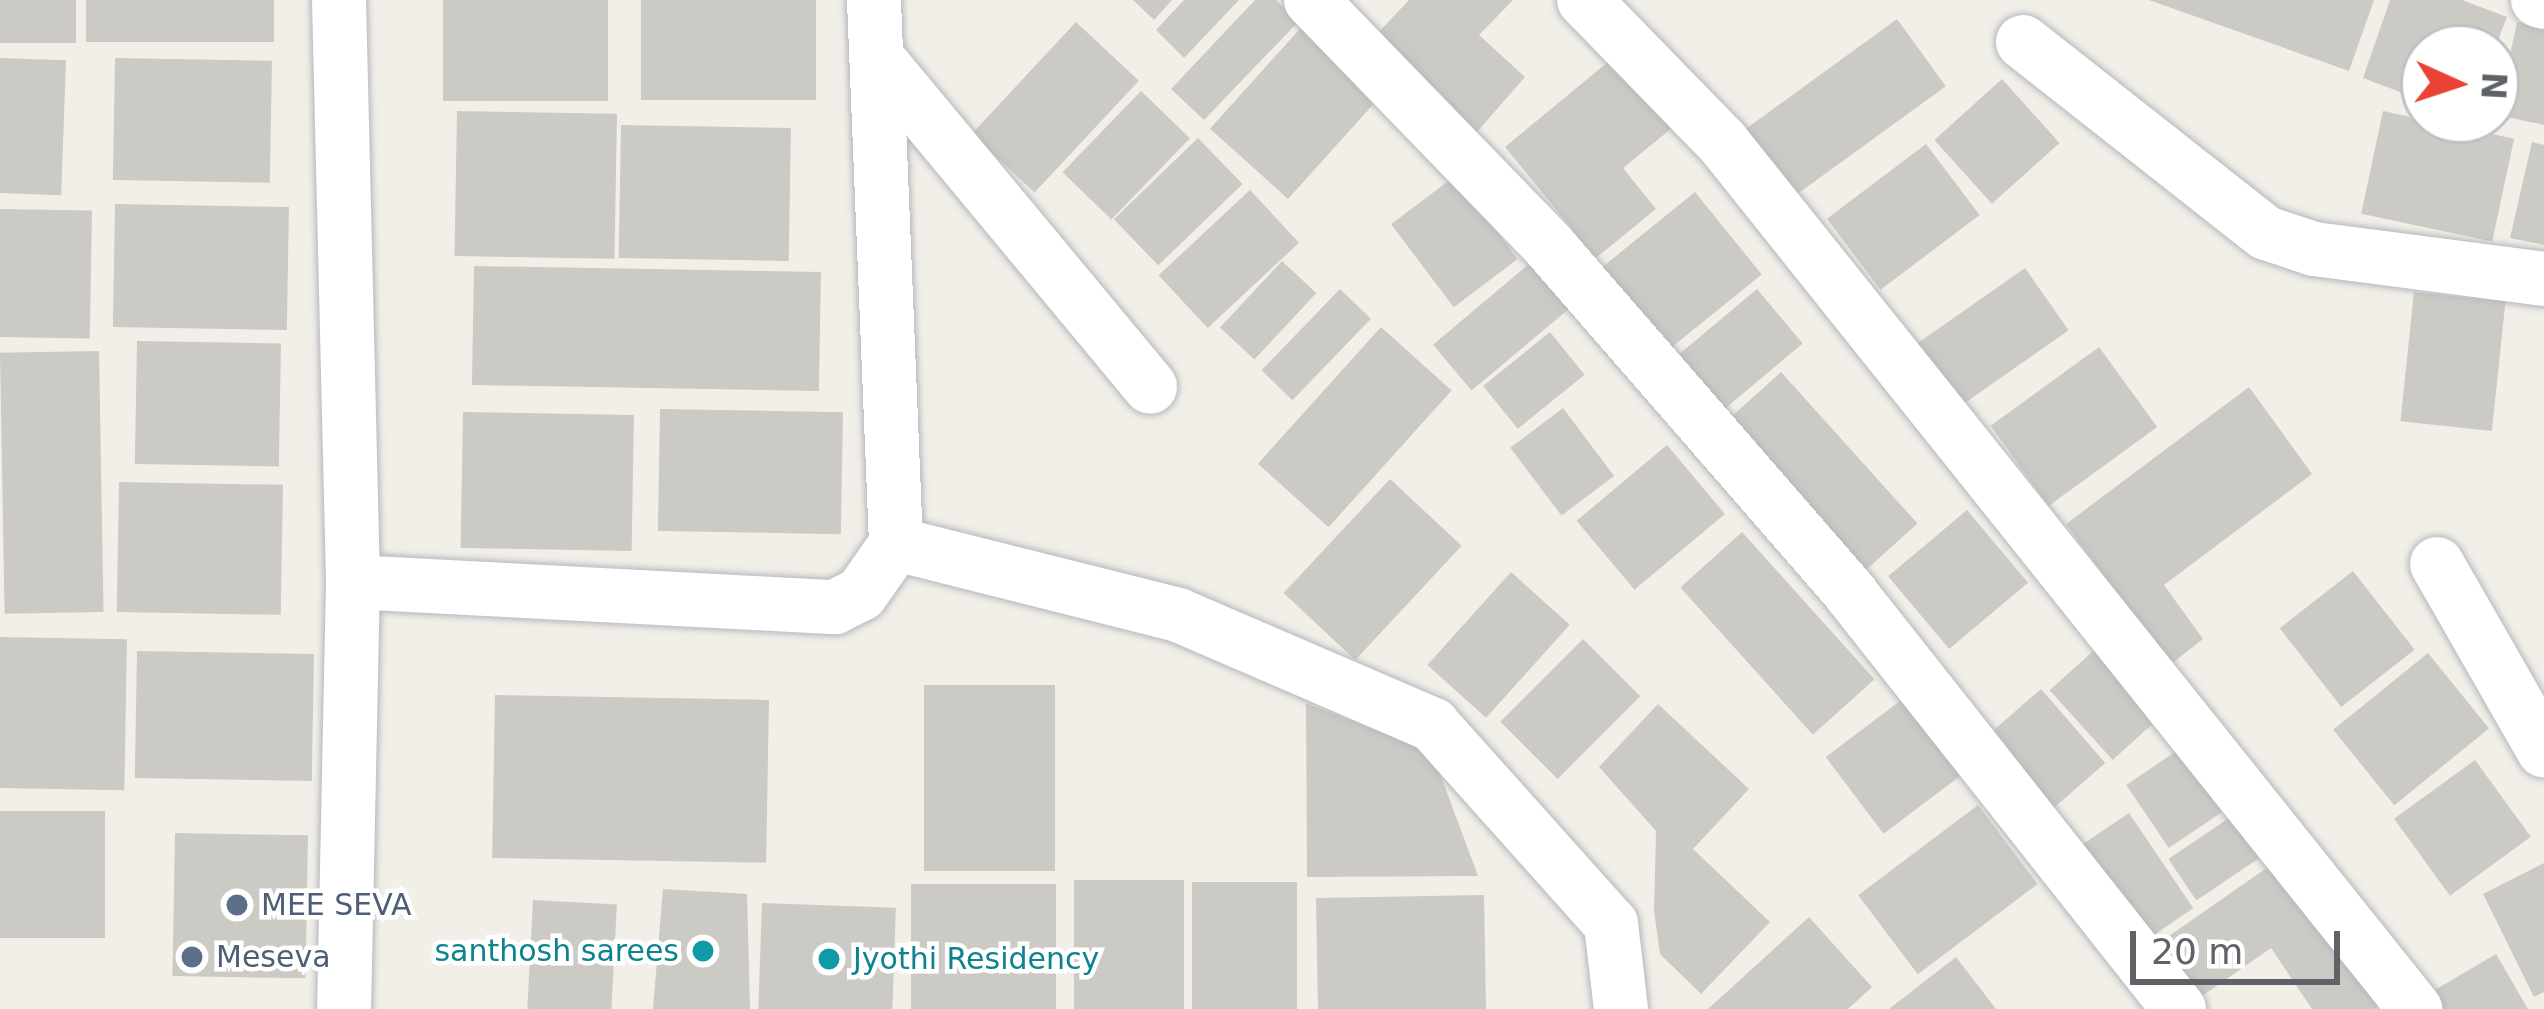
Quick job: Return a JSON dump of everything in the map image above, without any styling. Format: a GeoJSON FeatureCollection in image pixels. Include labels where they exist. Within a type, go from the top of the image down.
{"type":"FeatureCollection","features":[{"type":"Feature","properties":{"kind":"street"},"geometry":{"type":"LineString","coordinates":[[339,0],[353,582],[344,1009]]}},
{"type":"Feature","properties":{"kind":"street"},"geometry":{"type":"LineString","coordinates":[[353,582],[835,607],[861,594],[896,544],[874,0]]}},
{"type":"Feature","properties":{"kind":"street"},"geometry":{"type":"LineString","coordinates":[[1311,0],[1549,246],[1821,559],[2179,1009]]}},
{"type":"Feature","properties":{"kind":"street"},"geometry":{"type":"LineString","coordinates":[[1584,0],[1723,143],[2415,1009]]}},
{"type":"Feature","properties":{"kind":"street"},"geometry":{"type":"LineString","coordinates":[[2023,42],[2266,233],[2314,249],[2544,279]]}},
{"type":"Feature","properties":{"kind":"street"},"geometry":{"type":"LineString","coordinates":[[878,59],[1150,387]]}},
{"type":"Feature","properties":{"kind":"street"},"geometry":{"type":"LineString","coordinates":[[896,544],[1178,615],[1433,725],[1611,924],[1621,1009]]}},
{"type":"Feature","properties":{"kind":"street"},"geometry":{"type":"LineString","coordinates":[[2438,563],[2544,751]]}},
{"type":"Feature","properties":{"kind":"building"},"geometry":{"type":"Polygon","coordinates":[[[0,0],[76,0],[76,43],[0,43],[0,0]]]}},
{"type":"Feature","properties":{"kind":"building"},"geometry":{"type":"Polygon","coordinates":[[[86,0],[274,0],[274,42],[86,42],[86,0]]]}},
{"type":"Feature","properties":{"kind":"building"},"geometry":{"type":"Polygon","coordinates":[[[443,0],[608,0],[608,101],[443,101],[443,0]]]}},
{"type":"Feature","properties":{"kind":"building"},"geometry":{"type":"Polygon","coordinates":[[[641,0],[816,0],[816,100],[641,100],[641,0]]]}},
{"type":"Feature","properties":{"kind":"building"},"geometry":{"type":"Polygon","coordinates":[[[1133,0],[1172,0],[1154,20],[1133,0]]]}},
{"type":"Feature","properties":{"kind":"building"},"geometry":{"type":"Polygon","coordinates":[[[1184,0],[1239,0],[1184,58],[1156,30],[1184,0]]]}},
{"type":"Feature","properties":{"kind":"building"},"geometry":{"type":"Polygon","coordinates":[[[1255,0],[1276,0],[1298,22],[1204,120],[1171,89],[1255,0]]]}},
{"type":"Feature","properties":{"kind":"building"},"geometry":{"type":"Polygon","coordinates":[[[1409,0],[1513,0],[1479,35],[1525,77],[1469,141],[1376,35],[1409,0]]]}},
{"type":"Feature","properties":{"kind":"building"},"geometry":{"type":"Polygon","coordinates":[[[2149,0],[2374,0],[2349,71],[2149,0]]]}},
{"type":"Feature","properties":{"kind":"building"},"geometry":{"type":"Polygon","coordinates":[[[2390,0],[2462,0],[2507,17],[2504,24],[2400,24],[2400,92],[2363,78],[2390,0]]]}},
{"type":"Feature","properties":{"kind":"building"},"geometry":{"type":"Polygon","coordinates":[[[1897,19],[1946,86],[1794,196],[1746,129],[1897,19]]]}},
{"type":"Feature","properties":{"kind":"building"},"geometry":{"type":"Polygon","coordinates":[[[1307,21],[1385,91],[1288,199],[1210,129],[1307,21]]]}},
{"type":"Feature","properties":{"kind":"building"},"geometry":{"type":"Polygon","coordinates":[[[1076,22],[1139,81],[1035,193],[972,134],[1076,22]]]}},
{"type":"Feature","properties":{"kind":"building"},"geometry":{"type":"Polygon","coordinates":[[[2517,24],[2544,28],[2544,125],[2520,120],[2517,24]]]}},
{"type":"Feature","properties":{"kind":"building"},"geometry":{"type":"Polygon","coordinates":[[[1620,52],[1678,123],[1623,168],[1656,209],[1596,258],[1505,147],[1620,52]]]}},
{"type":"Feature","properties":{"kind":"building"},"geometry":{"type":"Polygon","coordinates":[[[0,58],[66,60],[61,195],[0,193],[0,58]]]}},
{"type":"Feature","properties":{"kind":"building"},"geometry":{"type":"Polygon","coordinates":[[[115,58],[272,61],[270,183],[113,180],[115,58]]]}},
{"type":"Feature","properties":{"kind":"building"},"geometry":{"type":"Polygon","coordinates":[[[2002,79],[2060,143],[1992,204],[1934,140],[2002,79]]]}},
{"type":"Feature","properties":{"kind":"building"},"geometry":{"type":"Polygon","coordinates":[[[1141,91],[1190,138],[1111,220],[1063,172],[1141,91]]]}},
{"type":"Feature","properties":{"kind":"building"},"geometry":{"type":"Polygon","coordinates":[[[457,111],[617,114],[614,259],[454,256],[457,111]]]}},
{"type":"Feature","properties":{"kind":"building"},"geometry":{"type":"Polygon","coordinates":[[[2383,111],[2400,115],[2400,144],[2513,144],[2492,242],[2361,214],[2383,111]]]}},
{"type":"Feature","properties":{"kind":"building"},"geometry":{"type":"Polygon","coordinates":[[[621,125],[791,128],[789,261],[619,258],[621,125]]]}},
{"type":"Feature","properties":{"kind":"building"},"geometry":{"type":"Polygon","coordinates":[[[1198,138],[1242,184],[1158,265],[1114,219],[1198,138]]]}},
{"type":"Feature","properties":{"kind":"building"},"geometry":{"type":"Polygon","coordinates":[[[2532,142],[2544,145],[2544,245],[2510,238],[2532,142]]]}},
{"type":"Feature","properties":{"kind":"building"},"geometry":{"type":"Polygon","coordinates":[[[1926,144],[1980,215],[1881,290],[1827,219],[1926,144]]]}},
{"type":"Feature","properties":{"kind":"building"},"geometry":{"type":"Polygon","coordinates":[[[1455,176],[1518,259],[1454,307],[1391,224],[1455,176]]]}},
{"type":"Feature","properties":{"kind":"building"},"geometry":{"type":"Polygon","coordinates":[[[1250,190],[1299,243],[1208,328],[1159,275],[1250,190]]]}},
{"type":"Feature","properties":{"kind":"building"},"geometry":{"type":"Polygon","coordinates":[[[1695,192],[1762,274],[1661,356],[1595,273],[1695,192]]]}},
{"type":"Feature","properties":{"kind":"building"},"geometry":{"type":"Polygon","coordinates":[[[115,204],[289,207],[287,330],[113,327],[115,204]]]}},
{"type":"Feature","properties":{"kind":"building"},"geometry":{"type":"Polygon","coordinates":[[[0,209],[92,211],[90,339],[0,337],[0,209]]]}},
{"type":"Feature","properties":{"kind":"building"},"geometry":{"type":"Polygon","coordinates":[[[1541,254],[1580,300],[1472,391],[1433,345],[1541,254]]]}},
{"type":"Feature","properties":{"kind":"building"},"geometry":{"type":"Polygon","coordinates":[[[1282,261],[1316,293],[1254,360],[1220,328],[1282,261]]]}},
{"type":"Feature","properties":{"kind":"building"},"geometry":{"type":"Polygon","coordinates":[[[474,266],[821,272],[819,391],[472,385],[474,266]]]}},
{"type":"Feature","properties":{"kind":"building"},"geometry":{"type":"Polygon","coordinates":[[[2025,268],[2069,330],[1949,414],[1905,352],[2025,268]]]}},
{"type":"Feature","properties":{"kind":"building"},"geometry":{"type":"Polygon","coordinates":[[[1340,289],[1371,319],[1292,400],[1262,370],[1340,289]]]}},
{"type":"Feature","properties":{"kind":"building"},"geometry":{"type":"Polygon","coordinates":[[[1757,289],[1803,343],[1723,410],[1677,356],[1757,289]]]}},
{"type":"Feature","properties":{"kind":"building"},"geometry":{"type":"Polygon","coordinates":[[[2414,292],[2505,302],[2492,431],[2400,421],[2414,292]]]}},
{"type":"Feature","properties":{"kind":"building"},"geometry":{"type":"Polygon","coordinates":[[[1381,327],[1452,391],[1328,527],[1258,464],[1381,327]]]}},
{"type":"Feature","properties":{"kind":"building"},"geometry":{"type":"Polygon","coordinates":[[[1550,332],[1585,375],[1518,429],[1483,386],[1550,332]]]}},
{"type":"Feature","properties":{"kind":"building"},"geometry":{"type":"Polygon","coordinates":[[[137,341],[281,344],[279,466],[135,464],[137,341]]]}},
{"type":"Feature","properties":{"kind":"building"},"geometry":{"type":"Polygon","coordinates":[[[2099,347],[2157,427],[2049,506],[1991,426],[2099,347]]]}},
{"type":"Feature","properties":{"kind":"building"},"geometry":{"type":"Polygon","coordinates":[[[99,351],[104,612],[5,614],[0,353],[99,351]]]}},
{"type":"Feature","properties":{"kind":"building"},"geometry":{"type":"Polygon","coordinates":[[[1781,372],[1918,524],[1862,574],[1725,422],[1781,372]]]}},
{"type":"Feature","properties":{"kind":"building"},"geometry":{"type":"Polygon","coordinates":[[[2249,387],[2312,474],[2164,585],[2203,639],[2170,665],[2066,524],[2249,387]]]}},
{"type":"Feature","properties":{"kind":"building"},"geometry":{"type":"Polygon","coordinates":[[[1563,408],[1614,476],[1561,516],[1510,448],[1563,408]]]}},
{"type":"Feature","properties":{"kind":"building"},"geometry":{"type":"Polygon","coordinates":[[[660,409],[843,412],[841,534],[658,531],[660,409]]]}},
{"type":"Feature","properties":{"kind":"building"},"geometry":{"type":"Polygon","coordinates":[[[463,412],[634,415],[632,551],[461,548],[463,412]]]}},
{"type":"Feature","properties":{"kind":"building"},"geometry":{"type":"Polygon","coordinates":[[[1667,445],[1725,514],[1634,590],[1577,521],[1667,445]]]}},
{"type":"Feature","properties":{"kind":"building"},"geometry":{"type":"Polygon","coordinates":[[[1390,479],[1462,546],[1355,660],[1284,593],[1390,479]]]}},
{"type":"Feature","properties":{"kind":"building"},"geometry":{"type":"Polygon","coordinates":[[[119,482],[283,485],[281,615],[117,612],[119,482]]]}},
{"type":"Feature","properties":{"kind":"building"},"geometry":{"type":"Polygon","coordinates":[[[1967,510],[2028,583],[1949,649],[1888,576],[1967,510]]]}},
{"type":"Feature","properties":{"kind":"building"},"geometry":{"type":"Polygon","coordinates":[[[1742,532],[1874,679],[1813,735],[1680,588],[1742,532]]]}},
{"type":"Feature","properties":{"kind":"building"},"geometry":{"type":"Polygon","coordinates":[[[2353,571],[2415,650],[2341,707],[2280,628],[2353,571]]]}},
{"type":"Feature","properties":{"kind":"building"},"geometry":{"type":"Polygon","coordinates":[[[1511,572],[1570,625],[1486,718],[1427,665],[1511,572]]]}},
{"type":"Feature","properties":{"kind":"building"},"geometry":{"type":"Polygon","coordinates":[[[0,637],[127,639],[124,790],[0,788],[0,637]]]}},
{"type":"Feature","properties":{"kind":"building"},"geometry":{"type":"Polygon","coordinates":[[[1583,639],[1640,696],[1558,779],[1500,722],[1583,639]]]}},
{"type":"Feature","properties":{"kind":"building"},"geometry":{"type":"Polygon","coordinates":[[[2101,644],[2164,714],[2113,760],[2050,690],[2101,644]]]}},
{"type":"Feature","properties":{"kind":"building"},"geometry":{"type":"Polygon","coordinates":[[[137,651],[314,654],[312,781],[135,778],[137,651]]]}},
{"type":"Feature","properties":{"kind":"building"},"geometry":{"type":"Polygon","coordinates":[[[2428,653],[2489,728],[2394,805],[2333,730],[2428,653]]]}},
{"type":"Feature","properties":{"kind":"building"},"geometry":{"type":"Polygon","coordinates":[[[924,685],[1055,685],[1055,871],[924,871],[924,685]]]}},
{"type":"Feature","properties":{"kind":"building"},"geometry":{"type":"Polygon","coordinates":[[[2041,689],[2105,763],[2053,808],[1989,734],[2041,689]]]}},
{"type":"Feature","properties":{"kind":"building"},"geometry":{"type":"Polygon","coordinates":[[[495,695],[769,700],[766,863],[492,858],[495,695]]]}},
{"type":"Feature","properties":{"kind":"building"},"geometry":{"type":"Polygon","coordinates":[[[1908,695],[1966,772],[1884,834],[1826,757],[1908,695]]]}},
{"type":"Feature","properties":{"kind":"building"},"geometry":{"type":"Polygon","coordinates":[[[1306,703],[1432,752],[1478,876],[1307,877],[1306,703]]]}},
{"type":"Feature","properties":{"kind":"building"},"geometry":{"type":"Polygon","coordinates":[[[1658,704],[1749,789],[1693,849],[1770,922],[1701,994],[1660,954],[1654,911],[1656,831],[1599,767],[1658,704]]]}},
{"type":"Feature","properties":{"kind":"building"},"geometry":{"type":"Polygon","coordinates":[[[2181,748],[2223,811],[2169,848],[2126,785],[2181,748]]]}},
{"type":"Feature","properties":{"kind":"building"},"geometry":{"type":"Polygon","coordinates":[[[2475,760],[2531,837],[2450,896],[2394,819],[2475,760]]]}},
{"type":"Feature","properties":{"kind":"building"},"geometry":{"type":"Polygon","coordinates":[[[1978,805],[2038,884],[1918,974],[1858,895],[1978,805]]]}},
{"type":"Feature","properties":{"kind":"building"},"geometry":{"type":"Polygon","coordinates":[[[0,811],[105,811],[105,938],[0,938],[0,811]]]}},
{"type":"Feature","properties":{"kind":"building"},"geometry":{"type":"Polygon","coordinates":[[[2238,812],[2266,853],[2196,900],[2168,859],[2238,812]]]}},
{"type":"Feature","properties":{"kind":"building"},"geometry":{"type":"Polygon","coordinates":[[[2129,813],[2193,908],[2137,946],[2073,851],[2129,813]]]}},
{"type":"Feature","properties":{"kind":"building"},"geometry":{"type":"Polygon","coordinates":[[[175,833],[308,835],[305,978],[173,976],[175,833]]]}},
{"type":"Feature","properties":{"kind":"building"},"geometry":{"type":"Polygon","coordinates":[[[2281,858],[2382,1004],[2374,1009],[2312,1009],[2271,948],[2195,1001],[2156,945],[2281,858]]]}},
{"type":"Feature","properties":{"kind":"building"},"geometry":{"type":"Polygon","coordinates":[[[2544,863],[2544,992],[2534,997],[2483,894],[2544,863]]]}},
{"type":"Feature","properties":{"kind":"building"},"geometry":{"type":"Polygon","coordinates":[[[1074,880],[1184,880],[1184,1009],[1074,1009],[1074,880]]]}},
{"type":"Feature","properties":{"kind":"building"},"geometry":{"type":"Polygon","coordinates":[[[1192,882],[1297,882],[1297,1009],[1192,1009],[1192,882]]]}},
{"type":"Feature","properties":{"kind":"building"},"geometry":{"type":"Polygon","coordinates":[[[911,884],[1056,884],[1056,1009],[911,1009],[911,884]]]}},
{"type":"Feature","properties":{"kind":"building","name":"santhosh sarees"},"geometry":{"type":"Polygon","coordinates":[[[663,889],[747,894],[750,1009],[653,1009],[663,889]]]}},
{"type":"Feature","properties":{"kind":"building"},"geometry":{"type":"Polygon","coordinates":[[[1484,895],[1486,1009],[1318,1009],[1316,898],[1484,895]]]}},
{"type":"Feature","properties":{"kind":"building"},"geometry":{"type":"Polygon","coordinates":[[[533,900],[617,904],[611,1009],[527,1009],[533,900]]]}},
{"type":"Feature","properties":{"kind":"building","name":"Jyothi Residency"},"geometry":{"type":"Polygon","coordinates":[[[762,903],[896,908],[892,1009],[758,1009],[762,903]]]}},
{"type":"Feature","properties":{"kind":"building"},"geometry":{"type":"Polygon","coordinates":[[[1809,917],[1872,987],[1848,1009],[1708,1009],[1809,917]]]}},
{"type":"Feature","properties":{"kind":"building"},"geometry":{"type":"Polygon","coordinates":[[[2496,954],[2528,1009],[2436,1009],[2428,994],[2496,954]]]}},
{"type":"Feature","properties":{"kind":"building"},"geometry":{"type":"Polygon","coordinates":[[[1956,957],[1996,1009],[1889,1009],[1956,957]]]}},
{"type":"Feature","properties":{"kind":"place","name":"MEE SEVA"},"geometry":{"type":"Point","coordinates":[237,905]}},
{"type":"Feature","properties":{"kind":"place","name":"santhosh sarees"},"geometry":{"type":"Point","coordinates":[703,951]}},
{"type":"Feature","properties":{"kind":"place","name":"Meseva"},"geometry":{"type":"Point","coordinates":[192,957]}},
{"type":"Feature","properties":{"kind":"place","name":"Jyothi Residency"},"geometry":{"type":"Point","coordinates":[829,959]}}]}
